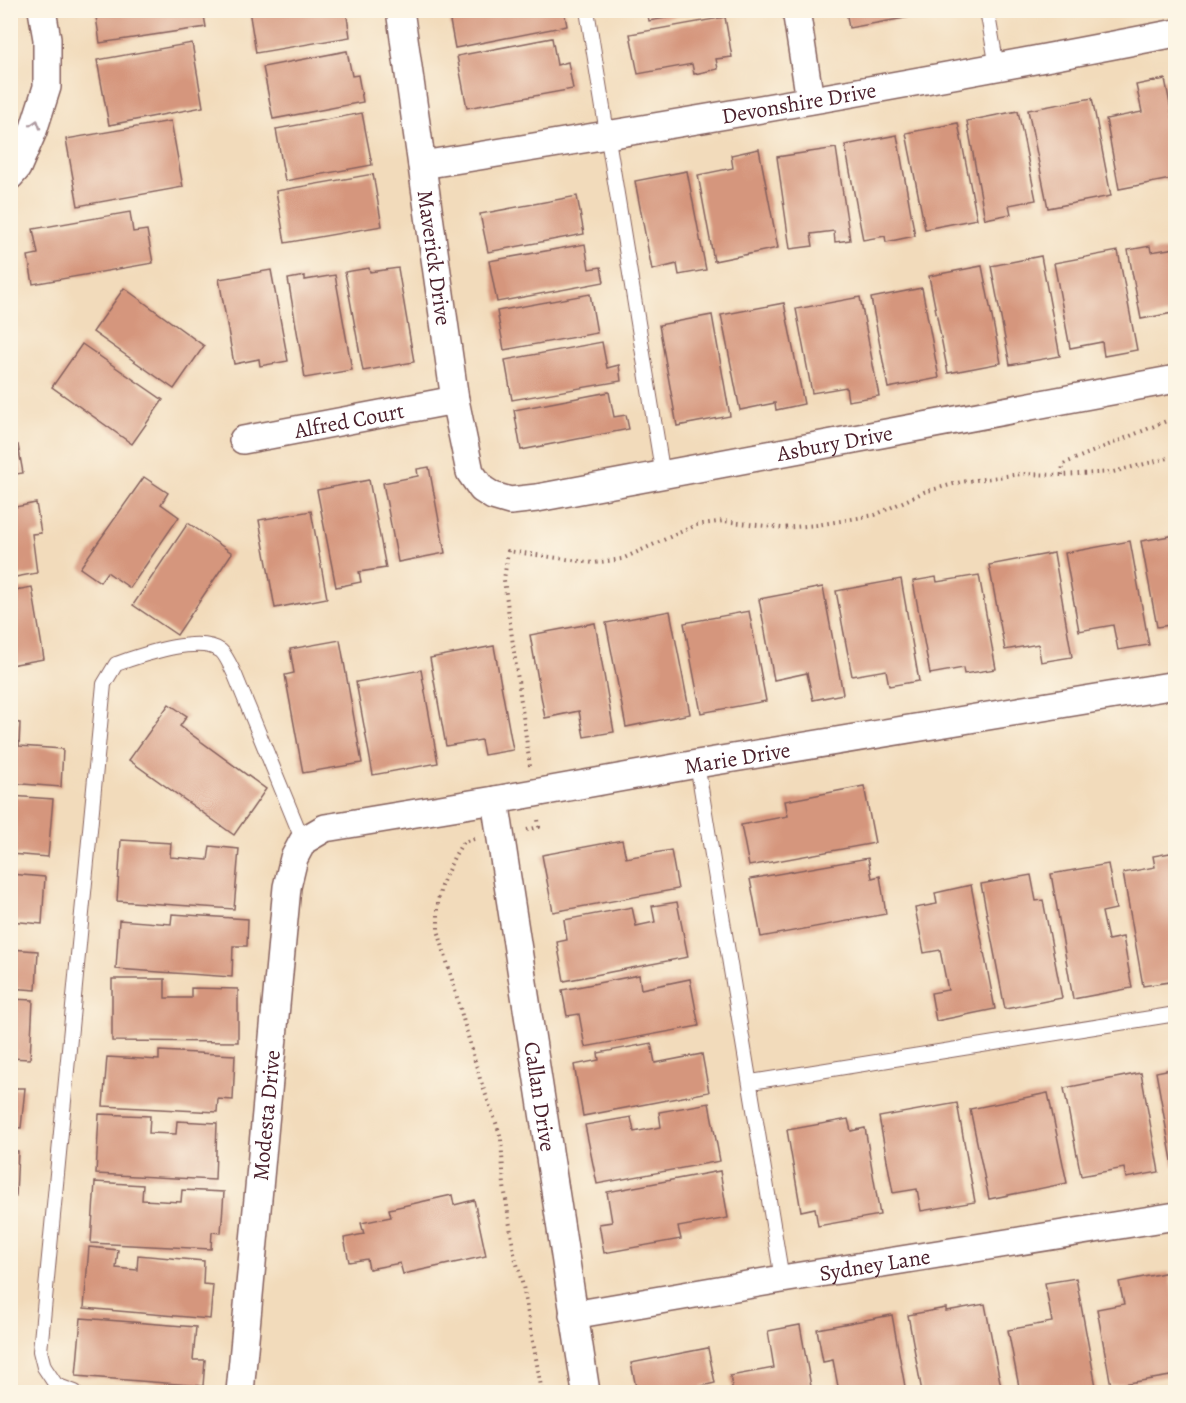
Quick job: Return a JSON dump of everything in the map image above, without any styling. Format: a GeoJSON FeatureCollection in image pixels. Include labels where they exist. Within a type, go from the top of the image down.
{"type":"FeatureCollection","features":[{"type":"Feature","properties":{"kind":"street"},"geometry":{"type":"LineString","coordinates":[[10,177],[17,168],[33,131],[47,87],[47,39],[42,10]]}},
{"type":"Feature","properties":{"kind":"street","name":"Maverick Drive"},"geometry":{"type":"LineString","coordinates":[[400,10],[455,400],[470,472],[482,489],[493,496]]}},
{"type":"Feature","properties":{"kind":"street"},"geometry":{"type":"LineString","coordinates":[[796,10],[810,100]]}},
{"type":"Feature","properties":{"kind":"street","name":"Devonshire Drive"},"geometry":{"type":"LineString","coordinates":[[422,165],[810,100],[1176,33]]}},
{"type":"Feature","properties":{"kind":"street","name":"Asbury Drive"},"geometry":{"type":"LineString","coordinates":[[493,496],[510,501],[525,500],[1176,379]]}},
{"type":"Feature","properties":{"kind":"street","name":"Alfred Court"},"geometry":{"type":"LineString","coordinates":[[243,440],[455,400]]}},
{"type":"Feature","properties":{"kind":"street","name":"Marie Drive"},"geometry":{"type":"LineString","coordinates":[[303,841],[325,828],[1176,685]]}},
{"type":"Feature","properties":{"kind":"street","name":"Callan Drive"},"geometry":{"type":"LineString","coordinates":[[495,800],[586,1392]]}},
{"type":"Feature","properties":{"kind":"street","name":"Modesta Drive"},"geometry":{"type":"LineString","coordinates":[[240,1392],[287,887],[294,858],[303,841]]}},
{"type":"Feature","properties":{"kind":"street","name":"Sydney Lane"},"geometry":{"type":"LineString","coordinates":[[573,1315],[1176,1216]]}},
{"type":"Feature","properties":{"kind":"lane"},"geometry":{"type":"LineString","coordinates":[[587,10],[663,476]]}},
{"type":"Feature","properties":{"kind":"lane"},"geometry":{"type":"LineString","coordinates":[[987,10],[997,67]]}},
{"type":"Feature","properties":{"kind":"lane"},"geometry":{"type":"LineString","coordinates":[[75,1392],[56,1385],[44,1367],[40,1351],[105,684],[116,664],[154,651],[202,644],[221,651],[235,675],[303,841]]}},
{"type":"Feature","properties":{"kind":"lane"},"geometry":{"type":"LineString","coordinates":[[697,764],[782,1279]]}},
{"type":"Feature","properties":{"kind":"lane"},"geometry":{"type":"LineString","coordinates":[[751,1082],[1176,1014]]}},
{"type":"Feature","properties":{"kind":"path"},"geometry":{"type":"LineString","coordinates":[[1062,475],[1062,464],[1176,417]]}},
{"type":"Feature","properties":{"kind":"path"},"geometry":{"type":"LineString","coordinates":[[530,766],[504,580],[508,551],[594,563],[622,559],[696,525],[724,521],[782,528],[817,525],[875,515],[924,492],[961,482],[1021,474],[1062,475],[1113,472],[1176,456]]}},
{"type":"Feature","properties":{"kind":"path"},"geometry":{"type":"LineString","coordinates":[[527,830],[539,827],[538,817]]}},
{"type":"Feature","properties":{"kind":"path"},"geometry":{"type":"LineString","coordinates":[[474,839],[463,842],[447,872],[438,901],[438,930],[480,1079],[500,1131],[504,1186],[514,1253],[523,1286],[542,1392]]}},
{"type":"Feature","properties":{"kind":"building"},"geometry":{"type":"Polygon","coordinates":[[[95,10],[203,10],[206,27],[100,43],[95,10]]]}},
{"type":"Feature","properties":{"kind":"building"},"geometry":{"type":"Polygon","coordinates":[[[249,10],[346,10],[350,37],[256,53],[249,10]]]}},
{"type":"Feature","properties":{"kind":"building"},"geometry":{"type":"Polygon","coordinates":[[[448,10],[564,10],[567,26],[455,48],[448,10]]]}},
{"type":"Feature","properties":{"kind":"building"},"geometry":{"type":"Polygon","coordinates":[[[647,10],[700,10],[700,12],[649,21],[647,10]]]}},
{"type":"Feature","properties":{"kind":"building"},"geometry":{"type":"Polygon","coordinates":[[[846,10],[938,10],[938,12],[849,28],[846,10]]]}},
{"type":"Feature","properties":{"kind":"building"},"geometry":{"type":"Polygon","coordinates":[[[725,17],[732,57],[716,59],[718,69],[694,74],[692,64],[638,74],[630,34],[725,17]]]}},
{"type":"Feature","properties":{"kind":"building"},"geometry":{"type":"Polygon","coordinates":[[[552,38],[557,65],[568,62],[573,89],[467,108],[457,56],[552,38]]]}},
{"type":"Feature","properties":{"kind":"building"},"geometry":{"type":"Polygon","coordinates":[[[192,43],[203,107],[109,125],[97,60],[192,43]]]}},
{"type":"Feature","properties":{"kind":"building"},"geometry":{"type":"Polygon","coordinates":[[[347,51],[352,76],[358,75],[363,102],[273,119],[263,67],[347,51]]]}},
{"type":"Feature","properties":{"kind":"building"},"geometry":{"type":"Polygon","coordinates":[[[1165,79],[1176,134],[1176,178],[1119,189],[1106,119],[1142,112],[1136,85],[1165,79]]]}},
{"type":"Feature","properties":{"kind":"building"},"geometry":{"type":"Polygon","coordinates":[[[1092,98],[1111,196],[1048,208],[1028,110],[1092,98]]]}},
{"type":"Feature","properties":{"kind":"building"},"geometry":{"type":"Polygon","coordinates":[[[1018,111],[1036,200],[1009,205],[1011,214],[985,219],[967,121],[1018,111]]]}},
{"type":"Feature","properties":{"kind":"building"},"geometry":{"type":"Polygon","coordinates":[[[362,113],[372,165],[285,181],[276,129],[362,113]]]}},
{"type":"Feature","properties":{"kind":"building"},"geometry":{"type":"Polygon","coordinates":[[[171,121],[183,187],[78,206],[66,139],[171,121]]]}},
{"type":"Feature","properties":{"kind":"building"},"geometry":{"type":"Polygon","coordinates":[[[958,123],[977,219],[925,229],[906,133],[958,123]]]}},
{"type":"Feature","properties":{"kind":"building"},"geometry":{"type":"Polygon","coordinates":[[[897,135],[915,236],[886,242],[885,236],[863,240],[845,145],[897,135]]]}},
{"type":"Feature","properties":{"kind":"building"},"geometry":{"type":"Polygon","coordinates":[[[836,148],[850,240],[835,242],[834,231],[811,234],[813,246],[790,249],[777,157],[836,148]]]}},
{"type":"Feature","properties":{"kind":"building"},"geometry":{"type":"Polygon","coordinates":[[[759,149],[778,248],[714,261],[698,175],[733,168],[731,155],[759,149]]]}},
{"type":"Feature","properties":{"kind":"building"},"geometry":{"type":"Polygon","coordinates":[[[687,171],[706,270],[679,275],[677,264],[652,270],[635,181],[687,171]]]}},
{"type":"Feature","properties":{"kind":"building"},"geometry":{"type":"Polygon","coordinates":[[[373,174],[382,226],[285,243],[276,191],[373,174]]]}},
{"type":"Feature","properties":{"kind":"building"},"geometry":{"type":"Polygon","coordinates":[[[577,196],[584,234],[488,252],[480,214],[577,196]]]}},
{"type":"Feature","properties":{"kind":"building"},"geometry":{"type":"Polygon","coordinates":[[[130,212],[133,232],[147,230],[153,263],[33,284],[28,256],[38,254],[33,229],[130,212]]]}},
{"type":"Feature","properties":{"kind":"building"},"geometry":{"type":"Polygon","coordinates":[[[585,244],[589,269],[601,267],[604,282],[497,302],[489,261],[585,244]]]}},
{"type":"Feature","properties":{"kind":"building"},"geometry":{"type":"Polygon","coordinates":[[[1150,246],[1151,252],[1176,248],[1176,319],[1174,320],[1173,313],[1141,319],[1128,250],[1150,246]]]}},
{"type":"Feature","properties":{"kind":"building"},"geometry":{"type":"Polygon","coordinates":[[[1118,251],[1137,350],[1104,356],[1102,342],[1070,348],[1054,263],[1118,251]]]}},
{"type":"Feature","properties":{"kind":"building"},"geometry":{"type":"Polygon","coordinates":[[[1041,256],[1060,356],[1010,365],[991,266],[1041,256]]]}},
{"type":"Feature","properties":{"kind":"building"},"geometry":{"type":"Polygon","coordinates":[[[982,266],[1001,363],[948,373],[929,276],[982,266]]]}},
{"type":"Feature","properties":{"kind":"building"},"geometry":{"type":"Polygon","coordinates":[[[369,268],[370,272],[398,268],[414,362],[363,371],[345,272],[369,268]]]}},
{"type":"Feature","properties":{"kind":"building"},"geometry":{"type":"Polygon","coordinates":[[[271,270],[288,361],[260,366],[259,359],[234,364],[219,279],[271,270]]]}},
{"type":"Feature","properties":{"kind":"building"},"geometry":{"type":"Polygon","coordinates":[[[335,275],[352,370],[305,378],[288,279],[305,276],[305,280],[335,275]]]}},
{"type":"Feature","properties":{"kind":"building"},"geometry":{"type":"Polygon","coordinates":[[[124,288],[204,346],[174,389],[93,332],[124,288]]]}},
{"type":"Feature","properties":{"kind":"building"},"geometry":{"type":"Polygon","coordinates":[[[922,288],[939,378],[888,388],[871,298],[922,288]]]}},
{"type":"Feature","properties":{"kind":"building"},"geometry":{"type":"Polygon","coordinates":[[[590,294],[597,333],[504,350],[497,311],[590,294]]]}},
{"type":"Feature","properties":{"kind":"building"},"geometry":{"type":"Polygon","coordinates":[[[860,297],[879,396],[848,401],[846,387],[812,393],[796,309],[860,297]]]}},
{"type":"Feature","properties":{"kind":"building"},"geometry":{"type":"Polygon","coordinates":[[[784,303],[804,404],[776,410],[775,403],[740,410],[721,315],[784,303]]]}},
{"type":"Feature","properties":{"kind":"building"},"geometry":{"type":"Polygon","coordinates":[[[712,315],[730,416],[677,426],[659,325],[712,315]]]}},
{"type":"Feature","properties":{"kind":"building"},"geometry":{"type":"Polygon","coordinates":[[[602,342],[607,368],[619,365],[621,381],[512,400],[505,360],[602,342]]]}},
{"type":"Feature","properties":{"kind":"building"},"geometry":{"type":"Polygon","coordinates":[[[82,344],[163,400],[132,444],[52,387],[82,344]]]}},
{"type":"Feature","properties":{"kind":"building"},"geometry":{"type":"Polygon","coordinates":[[[609,392],[614,417],[626,415],[629,429],[521,450],[514,410],[609,392]]]}},
{"type":"Feature","properties":{"kind":"building"},"geometry":{"type":"Polygon","coordinates":[[[18,445],[23,473],[10,475],[10,447],[18,445]]]}},
{"type":"Feature","properties":{"kind":"building"},"geometry":{"type":"Polygon","coordinates":[[[429,467],[445,553],[398,562],[383,483],[418,476],[417,469],[429,467]]]}},
{"type":"Feature","properties":{"kind":"building"},"geometry":{"type":"Polygon","coordinates":[[[144,477],[168,493],[161,504],[179,517],[130,588],[107,572],[100,582],[80,568],[144,477]]]}},
{"type":"Feature","properties":{"kind":"building"},"geometry":{"type":"Polygon","coordinates":[[[369,480],[386,568],[359,572],[361,582],[336,587],[317,490],[369,480]]]}},
{"type":"Feature","properties":{"kind":"building"},"geometry":{"type":"Polygon","coordinates":[[[36,503],[41,533],[32,534],[37,573],[10,578],[10,508],[36,503]]]}},
{"type":"Feature","properties":{"kind":"building"},"geometry":{"type":"Polygon","coordinates":[[[311,511],[327,598],[275,608],[259,520],[311,511]]]}},
{"type":"Feature","properties":{"kind":"building"},"geometry":{"type":"Polygon","coordinates":[[[188,523],[232,553],[177,635],[133,605],[188,523]]]}},
{"type":"Feature","properties":{"kind":"building"},"geometry":{"type":"Polygon","coordinates":[[[1176,535],[1176,624],[1157,627],[1141,541],[1176,535]]]}},
{"type":"Feature","properties":{"kind":"building"},"geometry":{"type":"Polygon","coordinates":[[[1130,541],[1149,645],[1118,650],[1113,625],[1079,631],[1065,553],[1130,541]]]}},
{"type":"Feature","properties":{"kind":"building"},"geometry":{"type":"Polygon","coordinates":[[[1054,553],[1072,657],[1041,662],[1038,644],[1005,650],[989,565],[1054,553]]]}},
{"type":"Feature","properties":{"kind":"building"},"geometry":{"type":"Polygon","coordinates":[[[979,575],[996,669],[964,674],[963,668],[930,674],[913,581],[936,577],[937,582],[979,575]]]}},
{"type":"Feature","properties":{"kind":"building"},"geometry":{"type":"Polygon","coordinates":[[[901,579],[919,681],[889,686],[886,670],[852,676],[836,591],[901,579]]]}},
{"type":"Feature","properties":{"kind":"building"},"geometry":{"type":"Polygon","coordinates":[[[32,587],[44,659],[10,665],[10,591],[32,587]]]}},
{"type":"Feature","properties":{"kind":"building"},"geometry":{"type":"Polygon","coordinates":[[[823,587],[843,694],[813,700],[807,673],[774,680],[759,599],[823,587]]]}},
{"type":"Feature","properties":{"kind":"building"},"geometry":{"type":"Polygon","coordinates":[[[670,611],[690,714],[626,727],[606,623],[670,611]]]}},
{"type":"Feature","properties":{"kind":"building"},"geometry":{"type":"Polygon","coordinates":[[[749,611],[766,701],[701,713],[684,623],[749,611]]]}},
{"type":"Feature","properties":{"kind":"building"},"geometry":{"type":"Polygon","coordinates":[[[595,623],[614,732],[584,737],[579,711],[545,718],[530,635],[595,623]]]}},
{"type":"Feature","properties":{"kind":"building"},"geometry":{"type":"Polygon","coordinates":[[[340,640],[362,763],[303,773],[285,675],[294,673],[290,649],[340,640]]]}},
{"type":"Feature","properties":{"kind":"building"},"geometry":{"type":"Polygon","coordinates":[[[494,646],[513,750],[484,755],[481,740],[446,746],[430,658],[494,646]]]}},
{"type":"Feature","properties":{"kind":"building"},"geometry":{"type":"Polygon","coordinates":[[[421,670],[438,763],[373,775],[356,682],[421,670]]]}},
{"type":"Feature","properties":{"kind":"building"},"geometry":{"type":"Polygon","coordinates":[[[169,704],[187,716],[180,726],[266,789],[234,835],[129,760],[169,704]]]}},
{"type":"Feature","properties":{"kind":"building"},"geometry":{"type":"Polygon","coordinates":[[[10,722],[20,723],[19,746],[63,749],[61,787],[10,783],[10,722]]]}},
{"type":"Feature","properties":{"kind":"building"},"geometry":{"type":"Polygon","coordinates":[[[864,786],[875,843],[749,866],[741,825],[788,816],[785,801],[864,786]]]}},
{"type":"Feature","properties":{"kind":"building"},"geometry":{"type":"Polygon","coordinates":[[[10,796],[53,799],[48,857],[10,854],[10,796]]]}},
{"type":"Feature","properties":{"kind":"building"},"geometry":{"type":"Polygon","coordinates":[[[121,840],[171,843],[170,857],[208,860],[210,846],[239,849],[234,909],[117,901],[121,840]]]}},
{"type":"Feature","properties":{"kind":"building"},"geometry":{"type":"Polygon","coordinates":[[[622,840],[626,858],[671,850],[678,889],[553,912],[542,855],[622,840]]]}},
{"type":"Feature","properties":{"kind":"building"},"geometry":{"type":"Polygon","coordinates":[[[1176,852],[1176,981],[1143,986],[1123,873],[1155,867],[1153,856],[1176,852]]]}},
{"type":"Feature","properties":{"kind":"building"},"geometry":{"type":"Polygon","coordinates":[[[868,858],[872,878],[880,876],[886,914],[761,937],[750,879],[868,858]]]}},
{"type":"Feature","properties":{"kind":"building"},"geometry":{"type":"Polygon","coordinates":[[[1108,864],[1116,909],[1102,912],[1108,940],[1123,937],[1132,988],[1073,999],[1051,874],[1108,864]]]}},
{"type":"Feature","properties":{"kind":"building"},"geometry":{"type":"Polygon","coordinates":[[[10,874],[45,877],[42,924],[10,921],[10,874]]]}},
{"type":"Feature","properties":{"kind":"building"},"geometry":{"type":"Polygon","coordinates":[[[1031,875],[1036,901],[1043,900],[1062,998],[1005,1009],[981,884],[1031,875]]]}},
{"type":"Feature","properties":{"kind":"building"},"geometry":{"type":"Polygon","coordinates":[[[971,885],[995,1009],[936,1021],[931,993],[948,990],[940,950],[924,953],[915,908],[937,904],[935,893],[971,885]]]}},
{"type":"Feature","properties":{"kind":"building"},"geometry":{"type":"Polygon","coordinates":[[[677,902],[688,957],[564,981],[557,942],[567,940],[564,920],[632,907],[636,926],[655,922],[652,906],[677,902]]]}},
{"type":"Feature","properties":{"kind":"building"},"geometry":{"type":"Polygon","coordinates":[[[172,914],[248,919],[247,946],[233,946],[232,977],[116,969],[119,920],[171,924],[172,914]]]}},
{"type":"Feature","properties":{"kind":"building"},"geometry":{"type":"Polygon","coordinates":[[[10,949],[38,951],[36,990],[10,988],[10,949]]]}},
{"type":"Feature","properties":{"kind":"building"},"geometry":{"type":"Polygon","coordinates":[[[639,975],[641,989],[690,979],[699,1026],[585,1047],[579,1014],[567,1016],[562,990],[639,975]]]}},
{"type":"Feature","properties":{"kind":"building"},"geometry":{"type":"Polygon","coordinates":[[[112,979],[165,979],[165,998],[191,998],[191,988],[238,989],[238,1042],[112,1041],[112,979]]]}},
{"type":"Feature","properties":{"kind":"building"},"geometry":{"type":"Polygon","coordinates":[[[10,999],[33,1000],[30,1059],[10,1058],[10,999]]]}},
{"type":"Feature","properties":{"kind":"building"},"geometry":{"type":"Polygon","coordinates":[[[651,1043],[655,1063],[702,1054],[709,1092],[583,1116],[574,1065],[599,1060],[598,1053],[651,1043]]]}},
{"type":"Feature","properties":{"kind":"building"},"geometry":{"type":"Polygon","coordinates":[[[159,1051],[235,1055],[233,1100],[218,1099],[217,1112],[103,1106],[107,1057],[159,1060],[159,1051]]]}},
{"type":"Feature","properties":{"kind":"building"},"geometry":{"type":"Polygon","coordinates":[[[1176,1068],[1176,1165],[1173,1166],[1156,1072],[1176,1068]]]}},
{"type":"Feature","properties":{"kind":"building"},"geometry":{"type":"Polygon","coordinates":[[[1141,1073],[1159,1172],[1126,1178],[1124,1168],[1081,1176],[1064,1088],[1141,1073]]]}},
{"type":"Feature","properties":{"kind":"building"},"geometry":{"type":"Polygon","coordinates":[[[10,1088],[25,1088],[21,1128],[10,1127],[10,1088]]]}},
{"type":"Feature","properties":{"kind":"building"},"geometry":{"type":"Polygon","coordinates":[[[1048,1093],[1067,1183],[989,1199],[970,1109],[1048,1093]]]}},
{"type":"Feature","properties":{"kind":"building"},"geometry":{"type":"Polygon","coordinates":[[[709,1103],[720,1161],[597,1184],[585,1125],[631,1117],[634,1132],[661,1127],[659,1112],[709,1103]]]}},
{"type":"Feature","properties":{"kind":"building"},"geometry":{"type":"Polygon","coordinates":[[[957,1103],[975,1202],[921,1211],[917,1189],[893,1193],[879,1117],[957,1103]]]}},
{"type":"Feature","properties":{"kind":"building"},"geometry":{"type":"Polygon","coordinates":[[[99,1114],[150,1116],[149,1133],[176,1134],[177,1121],[217,1123],[215,1180],[96,1174],[99,1114]]]}},
{"type":"Feature","properties":{"kind":"building"},"geometry":{"type":"Polygon","coordinates":[[[848,1119],[851,1131],[865,1128],[880,1215],[818,1226],[815,1208],[801,1211],[787,1130],[848,1119]]]}},
{"type":"Feature","properties":{"kind":"building"},"geometry":{"type":"Polygon","coordinates":[[[10,1151],[18,1151],[16,1196],[10,1196],[10,1151]]]}},
{"type":"Feature","properties":{"kind":"building"},"geometry":{"type":"Polygon","coordinates":[[[720,1171],[728,1218],[678,1227],[681,1239],[604,1253],[599,1224],[612,1222],[607,1192],[720,1171]]]}},
{"type":"Feature","properties":{"kind":"building"},"geometry":{"type":"Polygon","coordinates":[[[95,1182],[143,1185],[142,1200],[181,1202],[182,1190],[224,1192],[221,1233],[212,1232],[211,1249],[91,1243],[95,1182]]]}},
{"type":"Feature","properties":{"kind":"building"},"geometry":{"type":"Polygon","coordinates":[[[452,1195],[454,1205],[474,1200],[486,1256],[403,1274],[400,1263],[369,1269],[367,1259],[349,1262],[344,1238],[364,1234],[361,1223],[391,1217],[389,1209],[452,1195]]]}},
{"type":"Feature","properties":{"kind":"building"},"geometry":{"type":"Polygon","coordinates":[[[89,1247],[118,1250],[116,1268],[137,1270],[138,1255],[204,1261],[203,1284],[213,1285],[210,1319],[84,1308],[89,1247]]]}},
{"type":"Feature","properties":{"kind":"building"},"geometry":{"type":"Polygon","coordinates":[[[1169,1272],[1176,1306],[1176,1375],[1111,1386],[1097,1309],[1124,1304],[1119,1282],[1169,1272]]]}},
{"type":"Feature","properties":{"kind":"building"},"geometry":{"type":"Polygon","coordinates":[[[1076,1278],[1097,1392],[1020,1392],[1008,1330],[1052,1322],[1045,1283],[1076,1278]]]}},
{"type":"Feature","properties":{"kind":"building"},"geometry":{"type":"Polygon","coordinates":[[[985,1304],[1002,1392],[922,1392],[908,1315],[985,1304]]]}},
{"type":"Feature","properties":{"kind":"building"},"geometry":{"type":"Polygon","coordinates":[[[892,1315],[906,1392],[839,1392],[833,1360],[823,1362],[817,1329],[892,1315]]]}},
{"type":"Feature","properties":{"kind":"building"},"geometry":{"type":"Polygon","coordinates":[[[81,1318],[196,1327],[193,1360],[205,1360],[203,1386],[76,1376],[81,1318]]]}},
{"type":"Feature","properties":{"kind":"building"},"geometry":{"type":"Polygon","coordinates":[[[800,1325],[812,1392],[733,1392],[730,1376],[774,1368],[768,1331],[800,1325]]]}},
{"type":"Feature","properties":{"kind":"building"},"geometry":{"type":"Polygon","coordinates":[[[708,1348],[715,1383],[702,1386],[703,1392],[637,1392],[631,1363],[708,1348]]]}}]}
